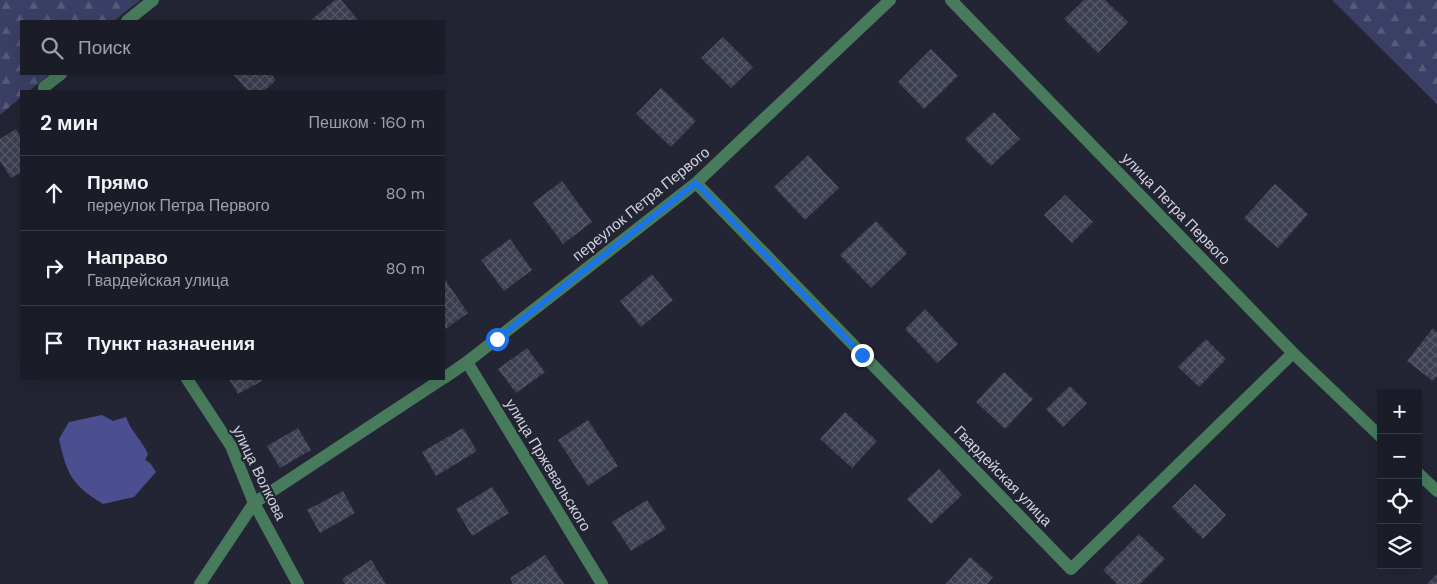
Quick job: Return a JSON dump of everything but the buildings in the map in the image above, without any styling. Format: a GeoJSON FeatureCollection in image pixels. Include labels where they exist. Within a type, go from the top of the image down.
{"type":"FeatureCollection","features":[{"type":"Feature","properties":{"kind":"street"},"geometry":{"type":"LineString","coordinates":[[128,20],[153,0]]}},
{"type":"Feature","properties":{"kind":"street","name":"переулок Петра Первого"},"geometry":{"type":"LineString","coordinates":[[445,377],[467,362],[696,183],[890,0]]}},
{"type":"Feature","properties":{"kind":"street","name":"улица Петра Первого"},"geometry":{"type":"LineString","coordinates":[[951,0],[1293,353],[1378,434]]}},
{"type":"Feature","properties":{"kind":"street"},"geometry":{"type":"LineString","coordinates":[[44,90],[44,87],[60,75]]}},
{"type":"Feature","properties":{"kind":"street","name":"Гвардейская улица"},"geometry":{"type":"LineString","coordinates":[[696,183],[1071,569],[1293,353]]}},
{"type":"Feature","properties":{"kind":"street","name":"улица Пржевальского"},"geometry":{"type":"LineString","coordinates":[[467,362],[602,584]]}},
{"type":"Feature","properties":{"kind":"street","name":"улица Волкова"},"geometry":{"type":"LineString","coordinates":[[188,380],[231,446],[254,503],[298,584]]}},
{"type":"Feature","properties":{"kind":"street","name":"переулок Петра Первого"},"geometry":{"type":"LineString","coordinates":[[254,503],[440,380]]}},
{"type":"Feature","properties":{"kind":"street"},"geometry":{"type":"LineString","coordinates":[[1422,477],[1437,491]]}},
{"type":"Feature","properties":{"kind":"street"},"geometry":{"type":"LineString","coordinates":[[200,584],[254,503]]}},
{"type":"Feature","properties":{"kind":"green space"},"geometry":{"type":"Polygon","coordinates":[[[0,0],[140,0],[115,20],[20,20],[20,75],[49,75],[30,90],[20,90],[20,98],[0,115],[0,0]]]}},
{"type":"Feature","properties":{"kind":"green space"},"geometry":{"type":"Polygon","coordinates":[[[1332,0],[1437,0],[1437,104],[1332,0]]]}},
{"type":"Feature","properties":{"kind":"shaded area"},"geometry":{"type":"Polygon","coordinates":[[[102,415],[113,421],[126,417],[148,454],[145,460],[150,463],[156,472],[134,497],[103,504],[84,491],[72,478],[65,462],[59,439],[69,422],[102,415]]]}},
{"type":"Feature","properties":{"kind":"route"},"geometry":{"type":"LineString","coordinates":[[497,339],[696,183],[862,355]]}}]}
